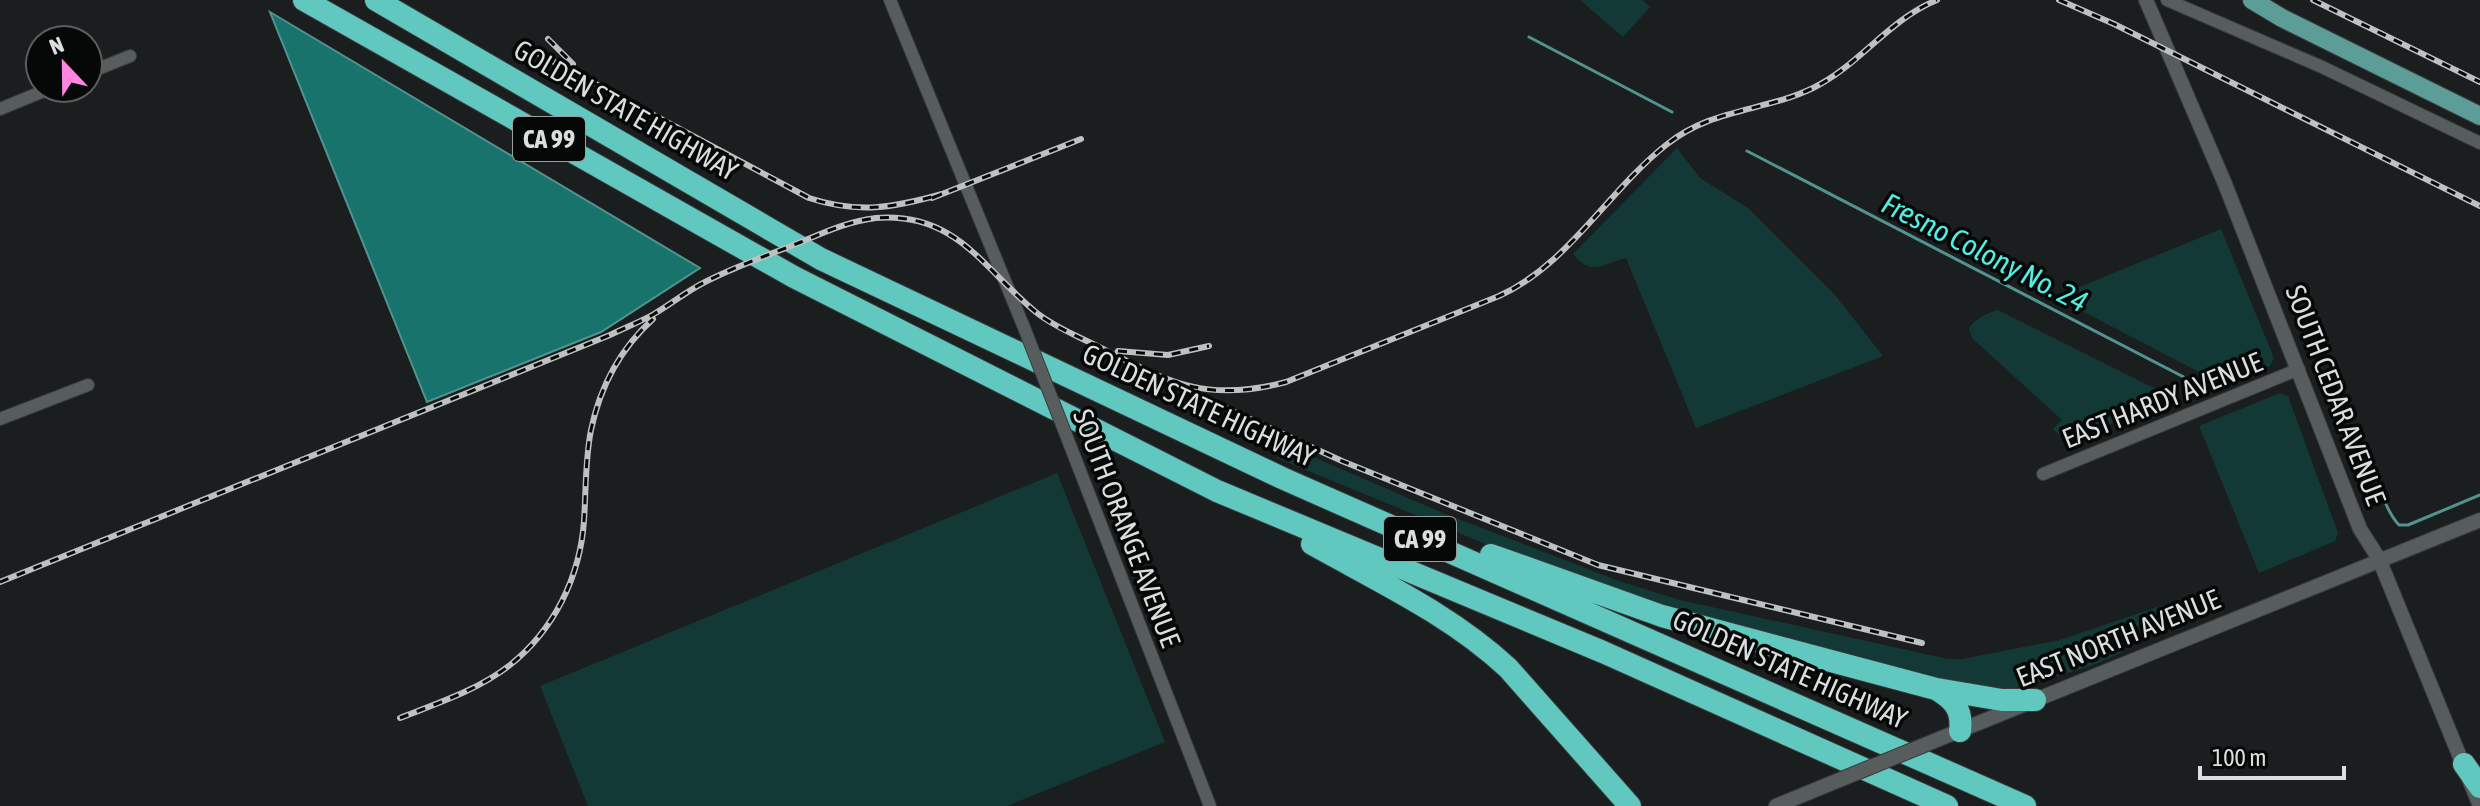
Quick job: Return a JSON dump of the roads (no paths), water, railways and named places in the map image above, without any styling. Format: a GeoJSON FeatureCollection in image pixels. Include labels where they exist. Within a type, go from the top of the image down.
{"type":"FeatureCollection","features":[{"type":"Feature","properties":{"kind":"highway","name":"CA 99"},"geometry":{"type":"LineString","coordinates":[[304,0],[794,277],[1217,491],[1603,652],[1947,806]]}},
{"type":"Feature","properties":{"kind":"highway","name":"GOLDEN STATE HIGHWAY"},"geometry":{"type":"LineString","coordinates":[[376,0],[821,259],[1282,478],[2025,806]]}},
{"type":"Feature","properties":{"kind":"highway"},"geometry":{"type":"LineString","coordinates":[[1282,478],[1623,604],[1936,689],[2002,700],[2035,700]]}},
{"type":"Feature","properties":{"kind":"highway"},"geometry":{"type":"LineString","coordinates":[[1217,491],[1468,634],[1508,668],[1630,806]]}},
{"type":"Feature","properties":{"kind":"highway"},"geometry":{"type":"LineString","coordinates":[[1936,689],[1950,697],[1962,721],[1950,735]]}},
{"type":"Feature","properties":{"kind":"highway"},"geometry":{"type":"LineString","coordinates":[[2464,764],[2480,787]]}},
{"type":"Feature","properties":{"kind":"main road"},"geometry":{"type":"LineString","coordinates":[[2234,0],[2282,18]]}},
{"type":"Feature","properties":{"kind":"main road"},"geometry":{"type":"LineString","coordinates":[[2252,0],[2282,18],[2480,116]]}},
{"type":"Feature","properties":{"kind":"street","name":"SOUTH ORANGE AVENUE"},"geometry":{"type":"LineString","coordinates":[[890,0],[1025,330],[1210,806]]}},
{"type":"Feature","properties":{"kind":"street","name":"SOUTH CEDAR AVENUE"},"geometry":{"type":"LineString","coordinates":[[2146,0],[2225,184],[2360,529],[2379,559],[2480,806]]}},
{"type":"Feature","properties":{"kind":"street"},"geometry":{"type":"LineString","coordinates":[[2167,0],[2334,72],[2480,143]]}},
{"type":"Feature","properties":{"kind":"street"},"geometry":{"type":"LineString","coordinates":[[104,67],[130,56]]}},
{"type":"Feature","properties":{"kind":"street"},"geometry":{"type":"LineString","coordinates":[[0,109],[24,99]]}},
{"type":"Feature","properties":{"kind":"street","name":"EAST HARDY AVENUE"},"geometry":{"type":"LineString","coordinates":[[2043,474],[2299,369]]}},
{"type":"Feature","properties":{"kind":"street"},"geometry":{"type":"LineString","coordinates":[[0,419],[88,385]]}},
{"type":"Feature","properties":{"kind":"street","name":"EAST NORTH AVENUE"},"geometry":{"type":"LineString","coordinates":[[1776,806],[2480,520]]}},
{"type":"Feature","properties":{"kind":"water"},"geometry":{"type":"Polygon","coordinates":[[[270,12],[700,268],[601,332],[427,402],[270,12]]]}},
{"type":"Feature","properties":{"kind":"waterway","name":"Fresno Colony No. 24"},"geometry":{"type":"LineString","coordinates":[[1529,37],[1672,112]]}},
{"type":"Feature","properties":{"kind":"waterway","name":"Fresno Colony No. 24"},"geometry":{"type":"LineString","coordinates":[[1747,151],[2205,388]]}},
{"type":"Feature","properties":{"kind":"waterway","name":"Fresno Colony No. 24"},"geometry":{"type":"LineString","coordinates":[[2354,465],[2372,478],[2399,525],[2408,525],[2480,495]]}},
{"type":"Feature","properties":{"kind":"railway"},"geometry":{"type":"LineString","coordinates":[[0,582],[610,335],[649,317],[698,286],[729,271],[866,219],[904,219],[928,224],[948,234],[967,247],[1044,318],[1169,380],[1211,390],[1258,388],[1286,382],[1499,296],[1524,282],[1567,247],[1645,164],[1683,133],[1720,117],[1813,88],[1845,67],[1904,19],[1937,0]]}},
{"type":"Feature","properties":{"kind":"railway"},"geometry":{"type":"LineString","coordinates":[[2059,0],[2114,24],[2480,206]]}},
{"type":"Feature","properties":{"kind":"railway"},"geometry":{"type":"LineString","coordinates":[[2313,0],[2480,82]]}},
{"type":"Feature","properties":{"kind":"railway"},"geometry":{"type":"LineString","coordinates":[[548,39],[573,64]]}},
{"type":"Feature","properties":{"kind":"railway"},"geometry":{"type":"LineString","coordinates":[[530,49],[809,198],[844,206],[876,207],[942,194]]}},
{"type":"Feature","properties":{"kind":"railway"},"geometry":{"type":"LineString","coordinates":[[932,198],[1081,139]]}},
{"type":"Feature","properties":{"kind":"railway"},"geometry":{"type":"LineString","coordinates":[[400,718],[498,674],[526,651],[552,619],[577,562],[584,521],[589,441],[600,399],[621,356],[653,319]]}},
{"type":"Feature","properties":{"kind":"railway"},"geometry":{"type":"LineString","coordinates":[[1118,351],[1168,355],[1209,346]]}},
{"type":"Feature","properties":{"kind":"railway"},"geometry":{"type":"LineString","coordinates":[[1193,393],[1342,461],[1598,565],[1922,643]]}}]}
